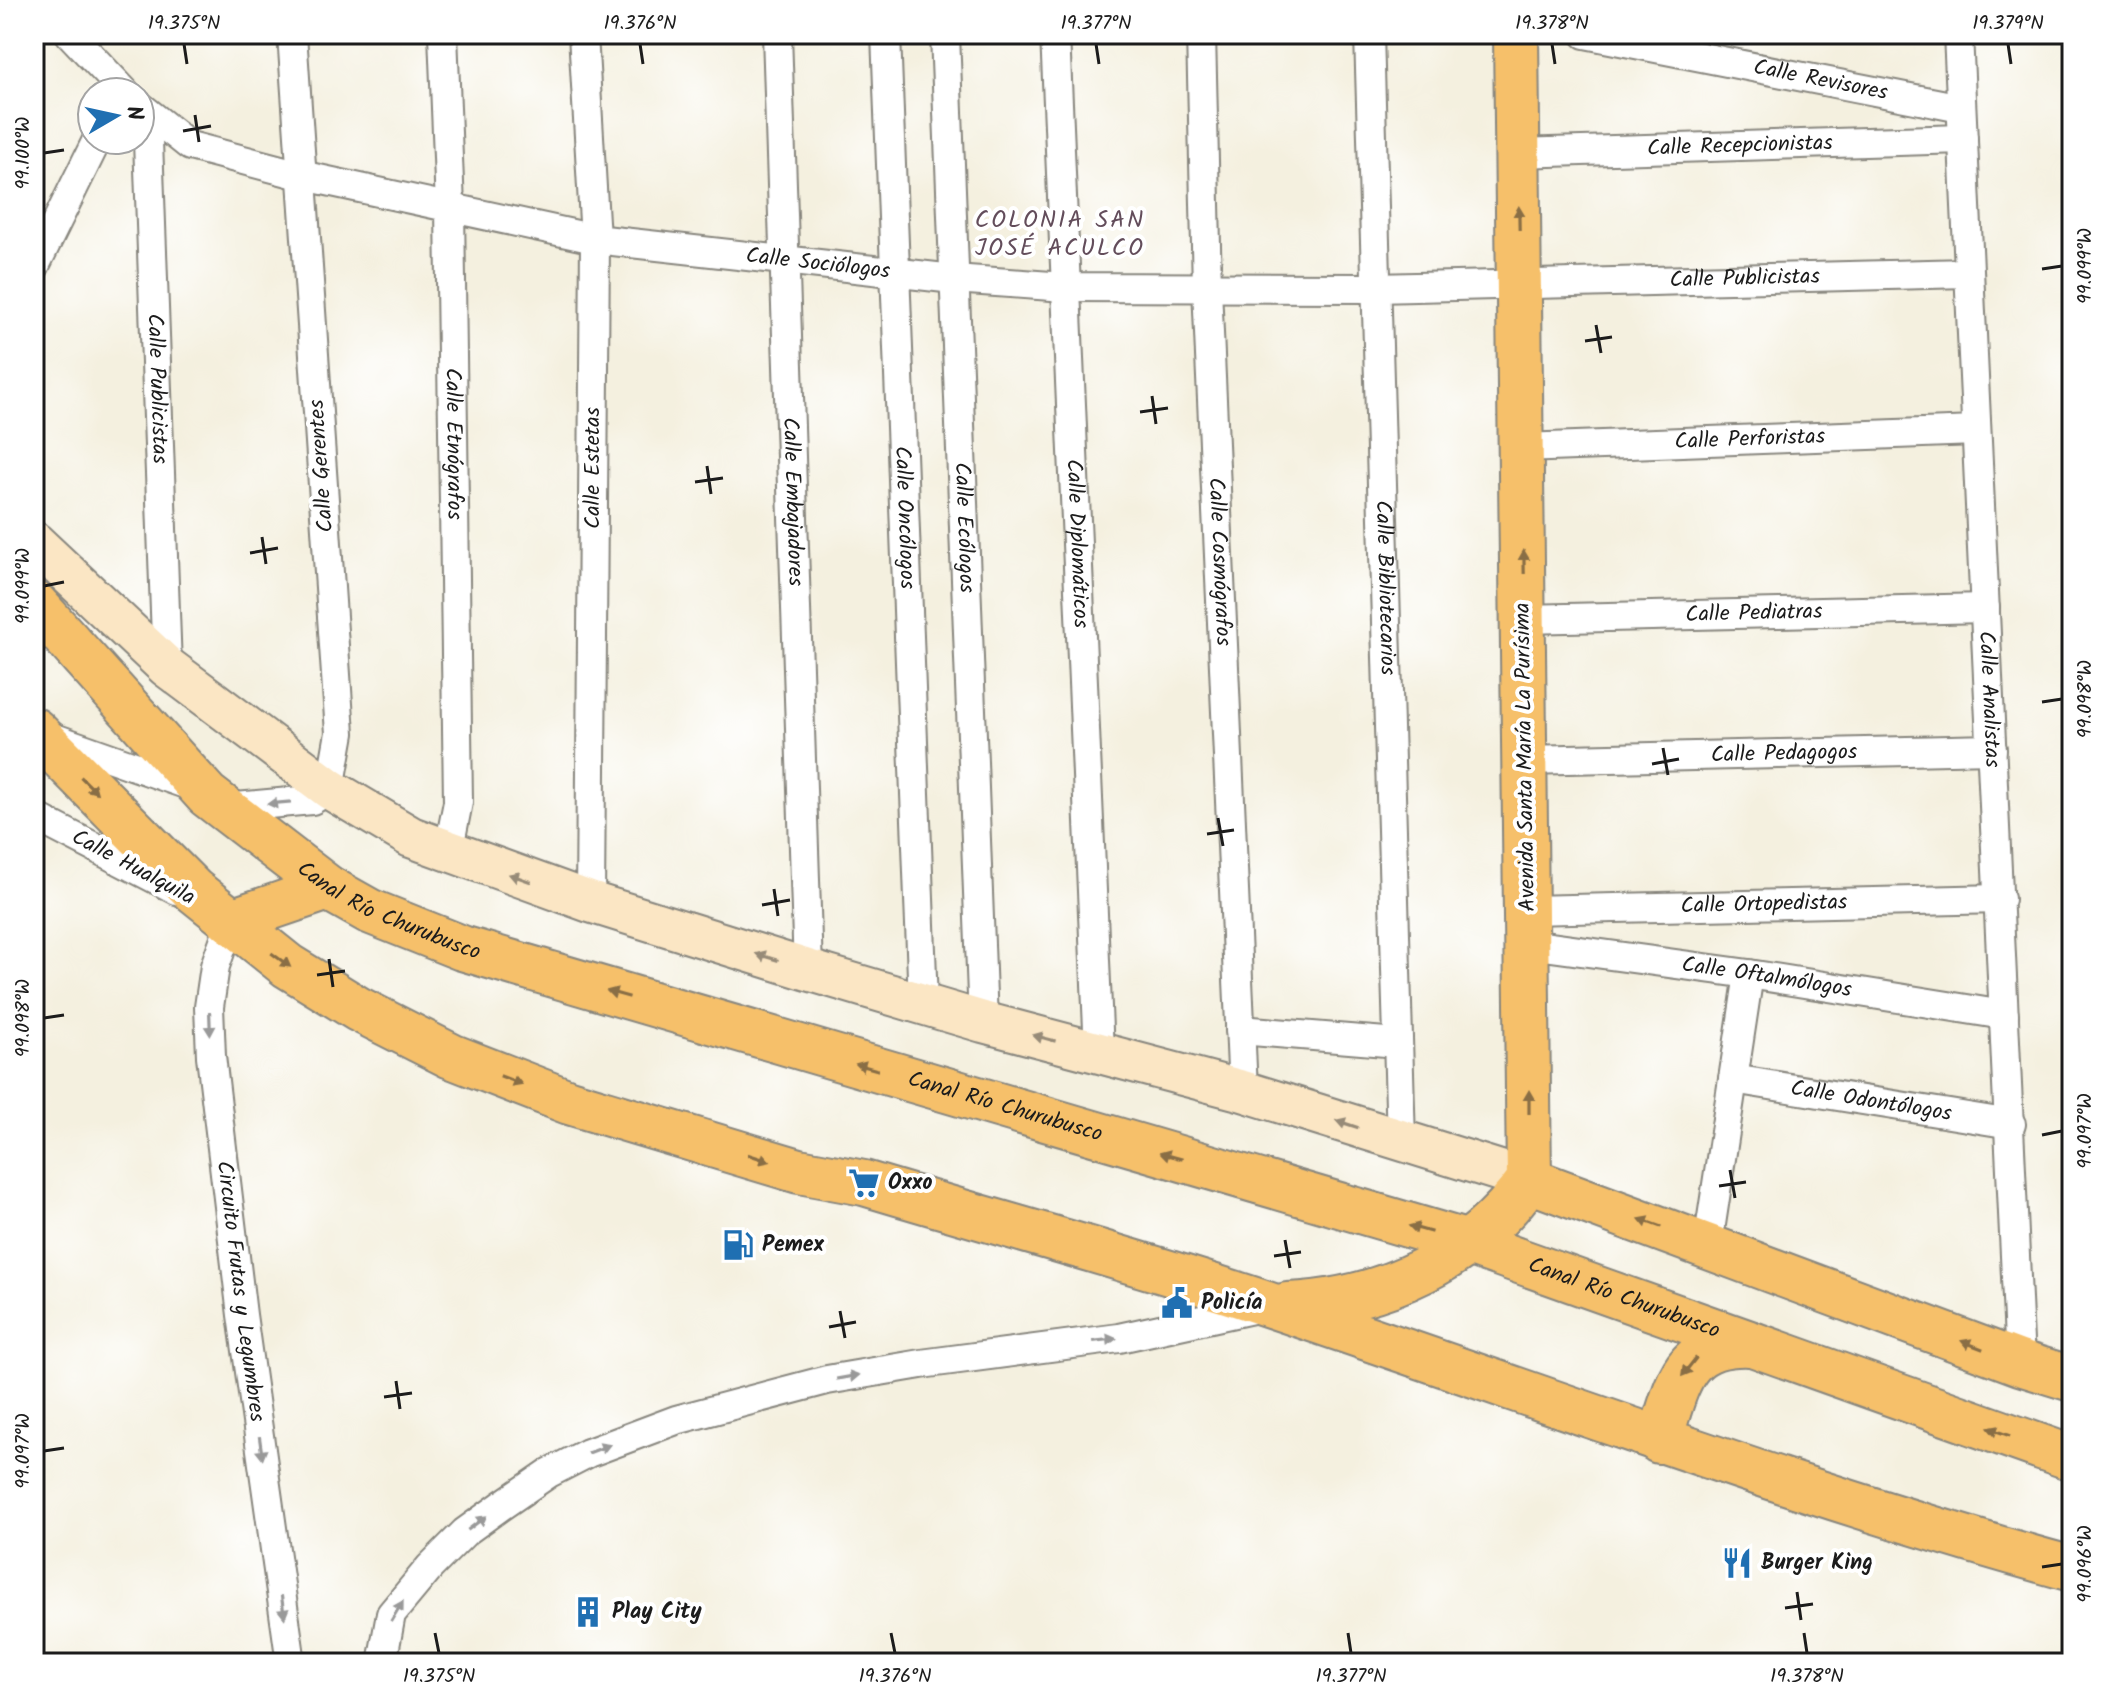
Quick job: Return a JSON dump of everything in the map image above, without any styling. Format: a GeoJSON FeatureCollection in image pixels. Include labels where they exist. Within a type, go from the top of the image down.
{"type":"FeatureCollection","features":[{"type":"Feature","properties":{"kind":"main road","name":"Avenida Santa María La Purísima"},"geometry":{"type":"LineString","coordinates":[[1516,34],[1529,1180]]}},
{"type":"Feature","properties":{"kind":"main road","name":"Canal Río Churubusco"},"geometry":{"type":"LineString","coordinates":[[34,603],[214,800],[328,888],[369,911],[462,948],[1469,1243],[2072,1458]]}},
{"type":"Feature","properties":{"kind":"main road"},"geometry":{"type":"LineString","coordinates":[[35,731],[193,890],[288,966],[358,1009],[451,1056],[524,1086],[799,1171],[864,1183],[1271,1305],[1659,1441],[1949,1535],[2072,1569]]}},
{"type":"Feature","properties":{"kind":"main road"},"geometry":{"type":"LineString","coordinates":[[231,921],[328,888]]}},
{"type":"Feature","properties":{"kind":"main road"},"geometry":{"type":"LineString","coordinates":[[1271,1305],[1308,1304],[1379,1289],[1413,1276],[1469,1243],[1506,1212],[1529,1180],[1708,1244],[2020,1363],[2072,1379]]}},
{"type":"Feature","properties":{"kind":"main road"},"geometry":{"type":"LineString","coordinates":[[1659,1441],[1681,1374],[1690,1362],[1702,1351],[1718,1347],[1759,1345]]}},
{"type":"Feature","properties":{"kind":"street","name":"Calle Sociólogos"},"geometry":{"type":"LineString","coordinates":[[70,34],[110,76]]}},
{"type":"Feature","properties":{"kind":"street","name":"Calle Gerentes"},"geometry":{"type":"LineString","coordinates":[[292,34],[339,692],[340,733],[330,789]]}},
{"type":"Feature","properties":{"kind":"street","name":"Calle Etnógrafos"},"geometry":{"type":"LineString","coordinates":[[443,34],[450,207],[458,802],[448,853]]}},
{"type":"Feature","properties":{"kind":"street","name":"Calle Estetas"},"geometry":{"type":"LineString","coordinates":[[583,34],[595,239],[590,902]]}},
{"type":"Feature","properties":{"kind":"street","name":"Calle Embajadores"},"geometry":{"type":"LineString","coordinates":[[777,34],[787,262],[808,970]]}},
{"type":"Feature","properties":{"kind":"street","name":"Calle Oncólogos"},"geometry":{"type":"LineString","coordinates":[[886,34],[923,1003]]}},
{"type":"Feature","properties":{"kind":"street","name":"Calle Ecólogos"},"geometry":{"type":"LineString","coordinates":[[945,34],[983,1022]]}},
{"type":"Feature","properties":{"kind":"street","name":"Calle Diplomáticos"},"geometry":{"type":"LineString","coordinates":[[1055,34],[1099,1053]]}},
{"type":"Feature","properties":{"kind":"street","name":"Calle Cosmógrafos"},"geometry":{"type":"LineString","coordinates":[[1201,34],[1207,288],[1243,1091]]}},
{"type":"Feature","properties":{"kind":"street","name":"Calle Bibliotecarios"},"geometry":{"type":"LineString","coordinates":[[1369,34],[1401,1142]]}},
{"type":"Feature","properties":{"kind":"street","name":"Calle Revisores"},"geometry":{"type":"LineString","coordinates":[[1585,34],[1961,108]]}},
{"type":"Feature","properties":{"kind":"street","name":"Calle Analistas"},"geometry":{"type":"LineString","coordinates":[[1958,34],[2020,1363]]}},
{"type":"Feature","properties":{"kind":"street","name":"Calle Sociólogos"},"geometry":{"type":"LineString","coordinates":[[156,118],[190,146],[300,175],[595,239],[787,262],[1065,287],[1376,288],[1520,283]]}},
{"type":"Feature","properties":{"kind":"street","name":"Calle Recepcionistas"},"geometry":{"type":"LineString","coordinates":[[1518,153],[1963,139]]}},
{"type":"Feature","properties":{"kind":"street"},"geometry":{"type":"LineString","coordinates":[[34,268],[89,156]]}},
{"type":"Feature","properties":{"kind":"street","name":"Calle Publicistas"},"geometry":{"type":"LineString","coordinates":[[135,156],[167,667]]}},
{"type":"Feature","properties":{"kind":"street","name":"Calle Publicistas"},"geometry":{"type":"LineString","coordinates":[[1520,283],[1968,273]]}},
{"type":"Feature","properties":{"kind":"street","name":"Calle Perforistas"},"geometry":{"type":"LineString","coordinates":[[1522,448],[1976,431]]}},
{"type":"Feature","properties":{"kind":"street"},"geometry":{"type":"LineString","coordinates":[[34,542],[167,667],[330,789],[411,837],[448,853],[590,902],[808,970],[983,1022],[1243,1091],[1529,1180]]}},
{"type":"Feature","properties":{"kind":"street","name":"Calle Pediatras"},"geometry":{"type":"LineString","coordinates":[[1524,619],[1985,608]]}},
{"type":"Feature","properties":{"kind":"street"},"geometry":{"type":"LineString","coordinates":[[35,731],[128,761],[214,800],[312,800],[330,789]]}},
{"type":"Feature","properties":{"kind":"street","name":"Calle Pedagogos"},"geometry":{"type":"LineString","coordinates":[[1526,760],[1992,749]]}},
{"type":"Feature","properties":{"kind":"street","name":"Calle Hualquila"},"geometry":{"type":"LineString","coordinates":[[34,816],[231,921]]}},
{"type":"Feature","properties":{"kind":"street","name":"Calle Ortopedistas"},"geometry":{"type":"LineString","coordinates":[[1528,927],[2000,899]]}},
{"type":"Feature","properties":{"kind":"street","name":"Circuito Frutas y Legumbres"},"geometry":{"type":"LineString","coordinates":[[231,921],[215,966],[209,1007],[211,1056],[240,1300],[291,1663]]}},
{"type":"Feature","properties":{"kind":"street","name":"Calle Oftalmólogos"},"geometry":{"type":"LineString","coordinates":[[1528,927],[1749,974],[2004,1015]]}},
{"type":"Feature","properties":{"kind":"street"},"geometry":{"type":"LineString","coordinates":[[1708,1244],[1749,974]]}},
{"type":"Feature","properties":{"kind":"street"},"geometry":{"type":"LineString","coordinates":[[1240,1030],[1398,1043]]}},
{"type":"Feature","properties":{"kind":"street","name":"Calle Odontólogos"},"geometry":{"type":"LineString","coordinates":[[1733,1079],[2011,1124]]}},
{"type":"Feature","properties":{"kind":"street"},"geometry":{"type":"LineString","coordinates":[[382,1663],[391,1614],[430,1567],[465,1532],[501,1506],[549,1473],[588,1453],[676,1420],[827,1380],[921,1364],[1119,1338],[1271,1305]]}},
{"type":"Feature","properties":{"kind":"place","name":"Oxxo"},"geometry":{"type":"Point","coordinates":[864,1183]}},
{"type":"Feature","properties":{"kind":"place","name":"Pemex"},"geometry":{"type":"Point","coordinates":[738,1245]}},
{"type":"Feature","properties":{"kind":"place","name":"Policía"},"geometry":{"type":"Point","coordinates":[1177,1303]}},
{"type":"Feature","properties":{"kind":"place","name":"Burger King"},"geometry":{"type":"Point","coordinates":[1737,1563]}},
{"type":"Feature","properties":{"kind":"place","name":"Play City"},"geometry":{"type":"Point","coordinates":[588,1612]}},
{"type":"Feature","properties":{"kind":"district","name":"COLONIA SAN JOSÉ ACULCO"},"geometry":{"type":"Point","coordinates":[1060,234]}}]}
